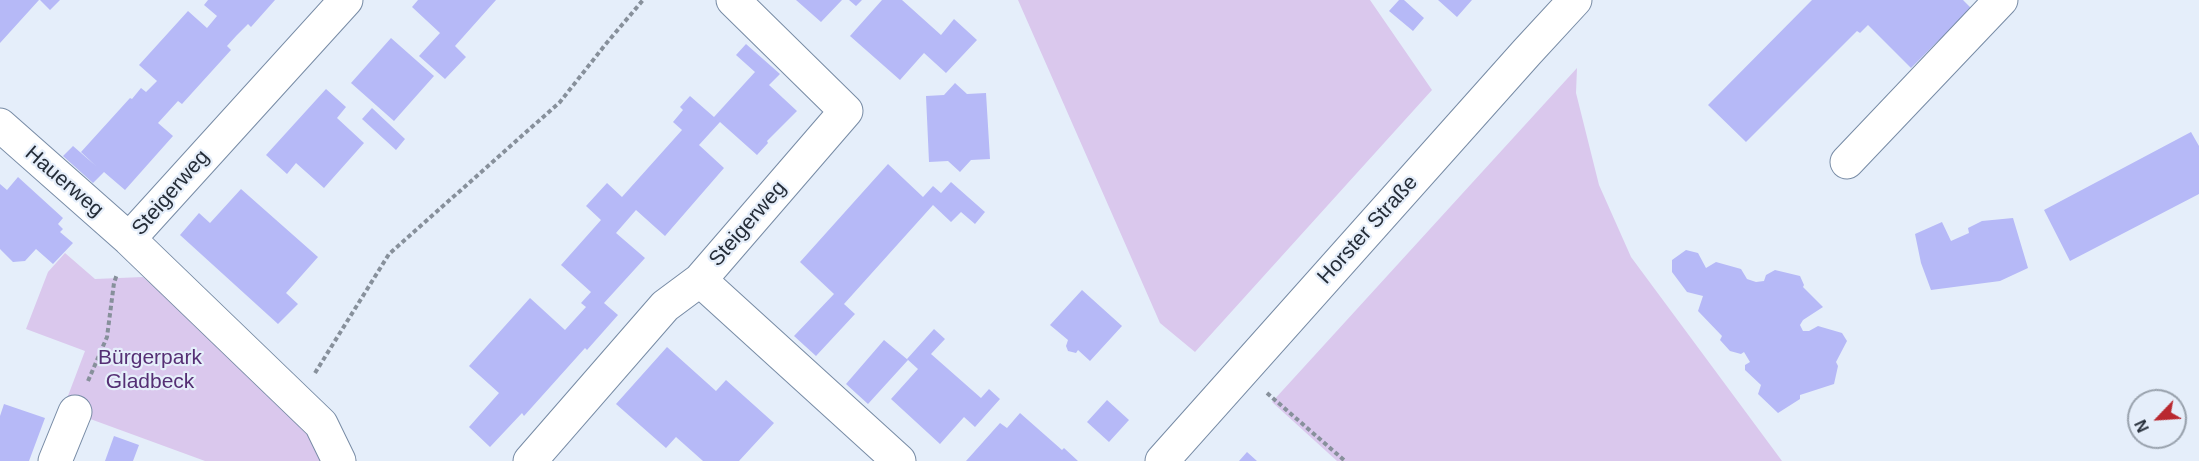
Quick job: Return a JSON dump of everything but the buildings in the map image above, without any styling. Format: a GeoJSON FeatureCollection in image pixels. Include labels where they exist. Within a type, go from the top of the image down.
{"type":"FeatureCollection","features":[{"type":"Feature","properties":{"kind":"street","name":"Steigerweg"},"geometry":{"type":"LineString","coordinates":[[339,461],[321,424],[129,239],[346,0]]}},
{"type":"Feature","properties":{"kind":"street","name":"Steigerweg"},"geometry":{"type":"LineString","coordinates":[[734,0],[846,111],[700,280],[899,461]]}},
{"type":"Feature","properties":{"kind":"street","name":"Horster Straße"},"geometry":{"type":"LineString","coordinates":[[1162,461],[1575,0]]}},
{"type":"Feature","properties":{"kind":"street"},"geometry":{"type":"LineString","coordinates":[[1847,162],[2001,0]]}},
{"type":"Feature","properties":{"kind":"street","name":"Hauerweg"},"geometry":{"type":"LineString","coordinates":[[0,125],[129,239]]}},
{"type":"Feature","properties":{"kind":"street"},"geometry":{"type":"LineString","coordinates":[[530,461],[665,306],[700,280]]}},
{"type":"Feature","properties":{"kind":"street"},"geometry":{"type":"LineString","coordinates":[[56,461],[75,412]]}},
{"type":"Feature","properties":{"kind":"path"},"geometry":{"type":"LineString","coordinates":[[297,401],[389,254],[560,102],[643,0]]}},
{"type":"Feature","properties":{"kind":"path"},"geometry":{"type":"LineString","coordinates":[[75,412],[107,337],[114,283],[129,239]]}},
{"type":"Feature","properties":{"kind":"path"},"geometry":{"type":"LineString","coordinates":[[1243,372],[1345,461]]}},
{"type":"Feature","properties":{"kind":"green space"},"geometry":{"type":"Polygon","coordinates":[[[1018,0],[1370,0],[1432,90],[1195,352],[1160,323],[1018,0]]]}},
{"type":"Feature","properties":{"kind":"green space"},"geometry":{"type":"Polygon","coordinates":[[[1577,68],[1576,93],[1599,185],[1631,257],[1782,461],[1337,461],[1272,402],[1577,68]]]}},
{"type":"Feature","properties":{"kind":"green space","name":"Bürgerpark Gladbeck"},"geometry":{"type":"Polygon","coordinates":[[[65,253],[95,279],[143,277],[290,407],[327,461],[205,461],[63,409],[85,351],[26,329],[48,272],[65,253]]]}}]}
